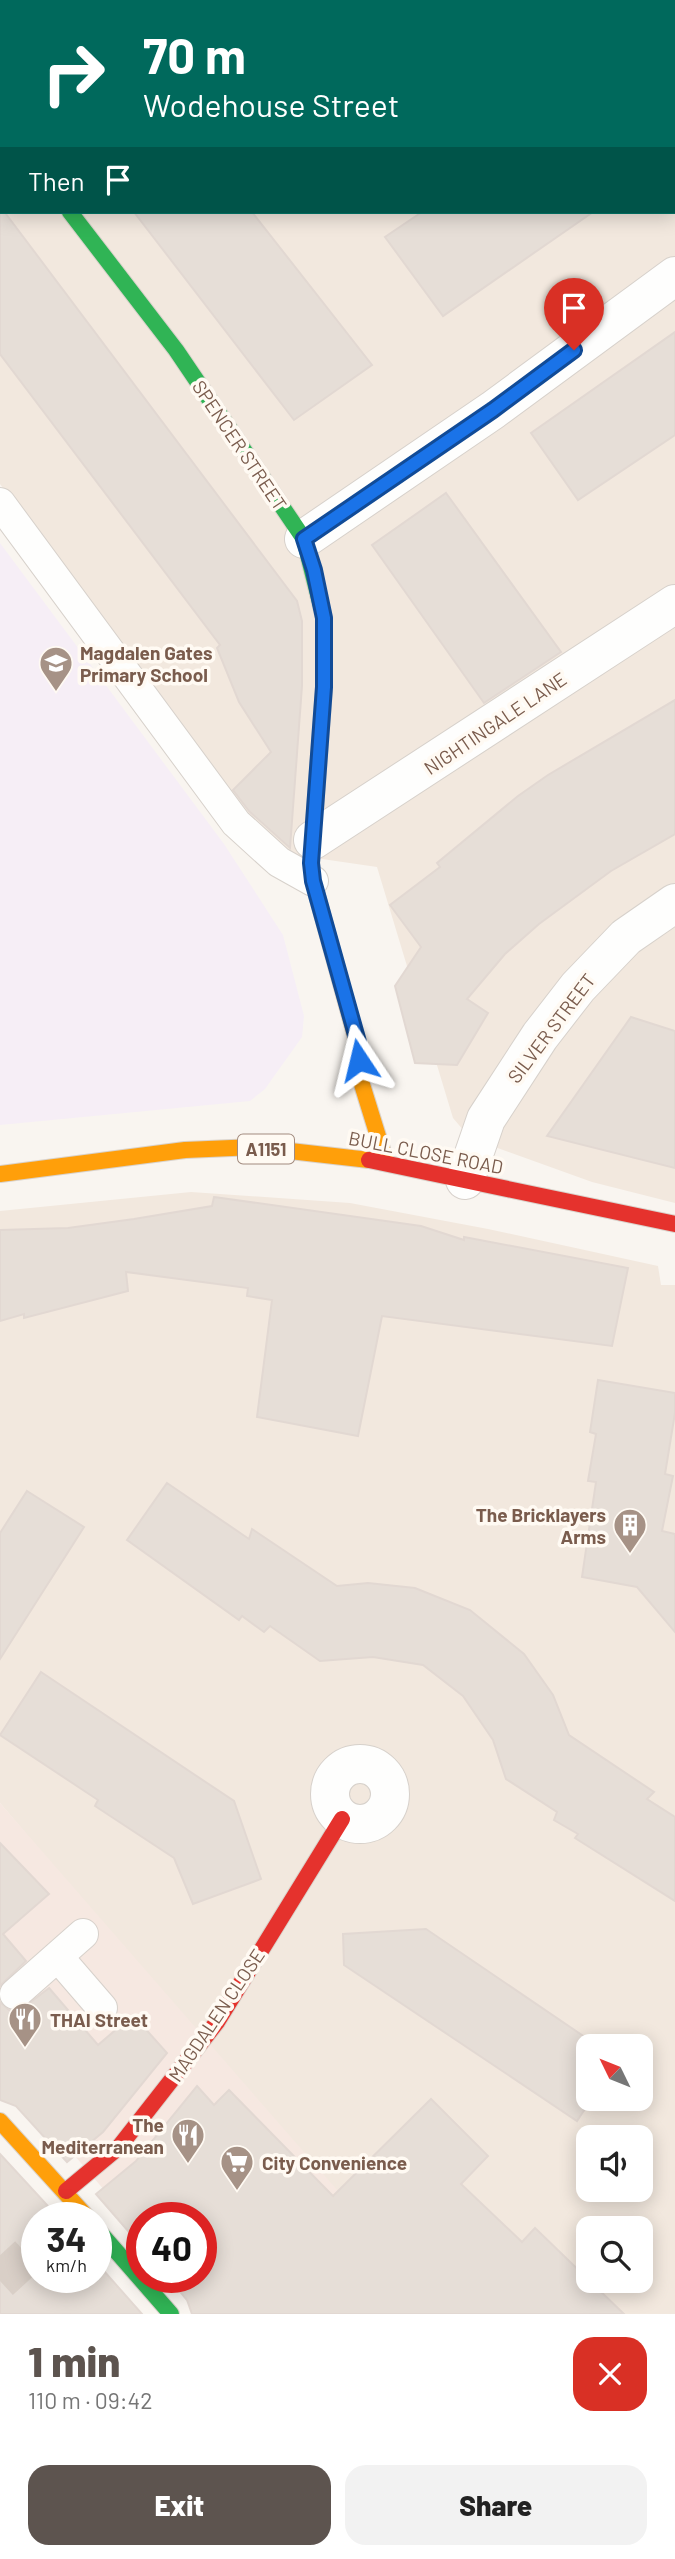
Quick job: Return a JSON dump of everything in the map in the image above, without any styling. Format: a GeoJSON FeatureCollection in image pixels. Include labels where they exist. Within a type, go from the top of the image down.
{"type":"FeatureCollection","features":[{"type":"Feature","properties":{"kind":"street","name":"SPENCER STREET"},"geometry":{"type":"LineString","coordinates":[[73,214],[176,350],[304,539],[324,618],[324,687],[313,840],[313,881],[358,1042],[360,1078],[386,1162]]}},
{"type":"Feature","properties":{"kind":"street"},"geometry":{"type":"LineString","coordinates":[[304,539],[493,410],[675,276]]}},
{"type":"Feature","properties":{"kind":"street","name":"NIGHTINGALE LANE"},"geometry":{"type":"LineString","coordinates":[[313,840],[675,604]]}},
{"type":"Feature","properties":{"kind":"street","name":"SILVER STREET"},"geometry":{"type":"LineString","coordinates":[[465,1180],[486,1119],[555,1017],[578,987],[626,937],[675,903]]}},
{"type":"Feature","properties":{"kind":"street","name":"BULL CLOSE ROAD"},"geometry":{"type":"LineString","coordinates":[[0,1174],[185,1150],[244,1148],[386,1162],[675,1224]]}},
{"type":"Feature","properties":{"kind":"street","name":"MAGDALEN CLOSE"},"geometry":{"type":"LineString","coordinates":[[86,2202],[119,2147],[217,2022],[342,1819]]}},
{"type":"Feature","properties":{"kind":"street"},"geometry":{"type":"LineString","coordinates":[[0,2121],[70,2202]]}},
{"type":"Feature","properties":{"kind":"street"},"geometry":{"type":"LineString","coordinates":[[112,2249],[171,2314]]}},
{"type":"Feature","properties":{"kind":"lane"},"geometry":{"type":"LineString","coordinates":[[0,503],[236,823],[279,863],[313,881]]}},
{"type":"Feature","properties":{"kind":"lane"},"geometry":{"type":"LineString","coordinates":[[15,1994],[83,1934]]}},
{"type":"Feature","properties":{"kind":"lane"},"geometry":{"type":"LineString","coordinates":[[58,1957],[102,2008]]}},
{"type":"Feature","properties":{"kind":"shaded area"},"geometry":{"type":"Polygon","coordinates":[[[0,214],[675,214],[675,1203],[592,1182],[470,1138],[453,1118],[377,867],[281,853],[231,792],[0,484],[0,214]]]}},
{"type":"Feature","properties":{"kind":"shaded area","name":"Magdalen Gates Primary School"},"geometry":{"type":"Polygon","coordinates":[[[0,543],[224,844],[283,935],[304,1016],[302,1037],[265,1089],[250,1101],[0,1125],[0,543]]]}},
{"type":"Feature","properties":{"kind":"shaded area"},"geometry":{"type":"Polygon","coordinates":[[[191,1192],[350,1203],[488,1229],[658,1266],[661,1285],[675,1285],[675,2314],[434,2314],[0,1803],[0,1211],[191,1192]]]}},
{"type":"Feature","properties":{"kind":"shaded area"},"geometry":{"type":"Polygon","coordinates":[[[0,1803],[344,2198],[211,2314],[193,2293],[217,2293],[217,2202],[126,2202],[126,2215],[0,2069],[0,1803]]]}},
{"type":"Feature","properties":{"kind":"building"},"geometry":{"type":"Polygon","coordinates":[[[0,214],[6,214],[297,601],[302,621],[302,686],[290,848],[249,811],[233,790],[271,752],[239,702],[217,648],[220,645],[0,354],[0,214]]]}},
{"type":"Feature","properties":{"kind":"building"},"geometry":{"type":"Polygon","coordinates":[[[136,214],[254,214],[372,365],[294,420],[136,214]]]}},
{"type":"Feature","properties":{"kind":"building"},"geometry":{"type":"Polygon","coordinates":[[[419,214],[590,214],[443,316],[385,237],[419,214]]]}},
{"type":"Feature","properties":{"kind":"building"},"geometry":{"type":"Polygon","coordinates":[[[675,332],[675,435],[578,500],[531,433],[675,332]]]}},
{"type":"Feature","properties":{"kind":"building"},"geometry":{"type":"Polygon","coordinates":[[[446,493],[561,652],[484,703],[372,545],[446,493]]]}},
{"type":"Feature","properties":{"kind":"building"},"geometry":{"type":"Polygon","coordinates":[[[675,700],[675,834],[611,871],[539,924],[505,954],[467,999],[488,1013],[457,1065],[415,1063],[395,986],[421,947],[390,905],[440,867],[437,863],[518,796],[548,775],[675,700]]]}},
{"type":"Feature","properties":{"kind":"building"},"geometry":{"type":"Polygon","coordinates":[[[631,1017],[675,1031],[675,1168],[547,1136],[631,1017]]]}},
{"type":"Feature","properties":{"kind":"building"},"geometry":{"type":"Polygon","coordinates":[[[214,1197],[421,1226],[464,1240],[464,1237],[628,1268],[612,1346],[382,1316],[358,1436],[257,1417],[272,1300],[247,1296],[248,1288],[126,1272],[128,1291],[24,1318],[24,1314],[0,1321],[0,1230],[68,1228],[134,1219],[212,1206],[214,1197]]]}},
{"type":"Feature","properties":{"kind":"building"},"geometry":{"type":"Polygon","coordinates":[[[598,1380],[675,1393],[675,1413],[665,1474],[673,1476],[662,1531],[675,1534],[675,1632],[637,1587],[582,1577],[596,1482],[588,1481],[596,1434],[590,1432],[598,1380]]]}},
{"type":"Feature","properties":{"kind":"building"},"geometry":{"type":"Polygon","coordinates":[[[167,1483],[249,1539],[252,1529],[337,1586],[368,1583],[415,1588],[470,1610],[524,1654],[553,1695],[569,1735],[654,1792],[647,1799],[675,1817],[675,1901],[575,1838],[578,1834],[554,1820],[557,1812],[506,1779],[493,1740],[463,1696],[423,1665],[373,1657],[320,1661],[270,1626],[264,1632],[242,1616],[239,1620],[127,1540],[167,1483]]]}},
{"type":"Feature","properties":{"kind":"building"},"geometry":{"type":"Polygon","coordinates":[[[27,1491],[84,1527],[0,1659],[0,1533],[27,1491]]]}},
{"type":"Feature","properties":{"kind":"building"},"geometry":{"type":"Polygon","coordinates":[[[41,1672],[234,1801],[261,1879],[193,1904],[174,1858],[95,1806],[98,1800],[0,1735],[41,1672]]]}},
{"type":"Feature","properties":{"kind":"building"},"geometry":{"type":"Polygon","coordinates":[[[0,1843],[49,1894],[3,1934],[26,1961],[0,1986],[0,1843]]]}},
{"type":"Feature","properties":{"kind":"building"},"geometry":{"type":"Polygon","coordinates":[[[426,1929],[580,2034],[576,2034],[576,2111],[584,2111],[577,2121],[344,1965],[343,1934],[426,1929]]]}},
{"type":"Feature","properties":{"kind":"building"},"geometry":{"type":"Polygon","coordinates":[[[49,1988],[98,2045],[133,2015],[167,2053],[103,2132],[67,2162],[16,2106],[0,2100],[0,2002],[9,2010],[19,2011],[49,1988]]]}},
{"type":"Feature","properties":{"kind":"building"},"geometry":{"type":"Polygon","coordinates":[[[197,2086],[214,2105],[229,2090],[333,2196],[431,2099],[488,2156],[461,2184],[522,2242],[535,2228],[576,2268],[576,2293],[602,2293],[624,2314],[192,2314],[181,2293],[217,2293],[217,2202],[126,2202],[126,2229],[112,2212],[112,2202],[103,2202],[96,2194],[136,2161],[197,2086]]]}},
{"type":"Feature","properties":{"kind":"building"},"geometry":{"type":"Polygon","coordinates":[[[0,2154],[44,2202],[21,2202],[21,2293],[112,2293],[112,2280],[142,2314],[0,2314],[0,2154]]]}},
{"type":"Feature","properties":{"kind":"tunnel"},"geometry":{"type":"LineString","coordinates":[[0,2281],[21,2262]]}},
{"type":"Feature","properties":{"kind":"traffic: fast"},"geometry":{"type":"LineString","coordinates":[[72,214],[176,350],[304,539],[324,618],[324,689]]}},
{"type":"Feature","properties":{"kind":"traffic: fast"},"geometry":{"type":"LineString","coordinates":[[112,2246],[171,2314]]}},
{"type":"Feature","properties":{"kind":"traffic: slow"},"geometry":{"type":"LineString","coordinates":[[324,689],[311,863],[313,881],[357,1042],[360,1078],[386,1162]]}},
{"type":"Feature","properties":{"kind":"traffic: slow"},"geometry":{"type":"LineString","coordinates":[[0,1174],[185,1150],[255,1147],[369,1160]]}},
{"type":"Feature","properties":{"kind":"traffic: slow"},"geometry":{"type":"LineString","coordinates":[[0,2121],[73,2202]]}},
{"type":"Feature","properties":{"kind":"traffic: jam"},"geometry":{"type":"LineString","coordinates":[[369,1160],[675,1224]]}},
{"type":"Feature","properties":{"kind":"traffic: jam"},"geometry":{"type":"LineString","coordinates":[[66,2191],[119,2147],[217,2022],[342,1819]]}},
{"type":"Feature","properties":{"kind":"place","name":"Magdalen Gates Primary School"},"geometry":{"type":"Point","coordinates":[56,693]}},
{"type":"Feature","properties":{"kind":"place","name":"The Bricklayers Arms"},"geometry":{"type":"Point","coordinates":[630,1555]}},
{"type":"Feature","properties":{"kind":"place","name":"THAI Street"},"geometry":{"type":"Point","coordinates":[25,2049]}},
{"type":"Feature","properties":{"kind":"place","name":"The Mediterranean"},"geometry":{"type":"Point","coordinates":[188,2165]}},
{"type":"Feature","properties":{"kind":"place","name":"City Convenience"},"geometry":{"type":"Point","coordinates":[237,2192]}},
{"type":"Feature","properties":{"kind":"route"},"geometry":{"type":"LineString","coordinates":[[359,1060],[358,1042],[313,881],[311,863],[324,687],[324,618],[304,539],[493,410],[574,350]]}}]}
